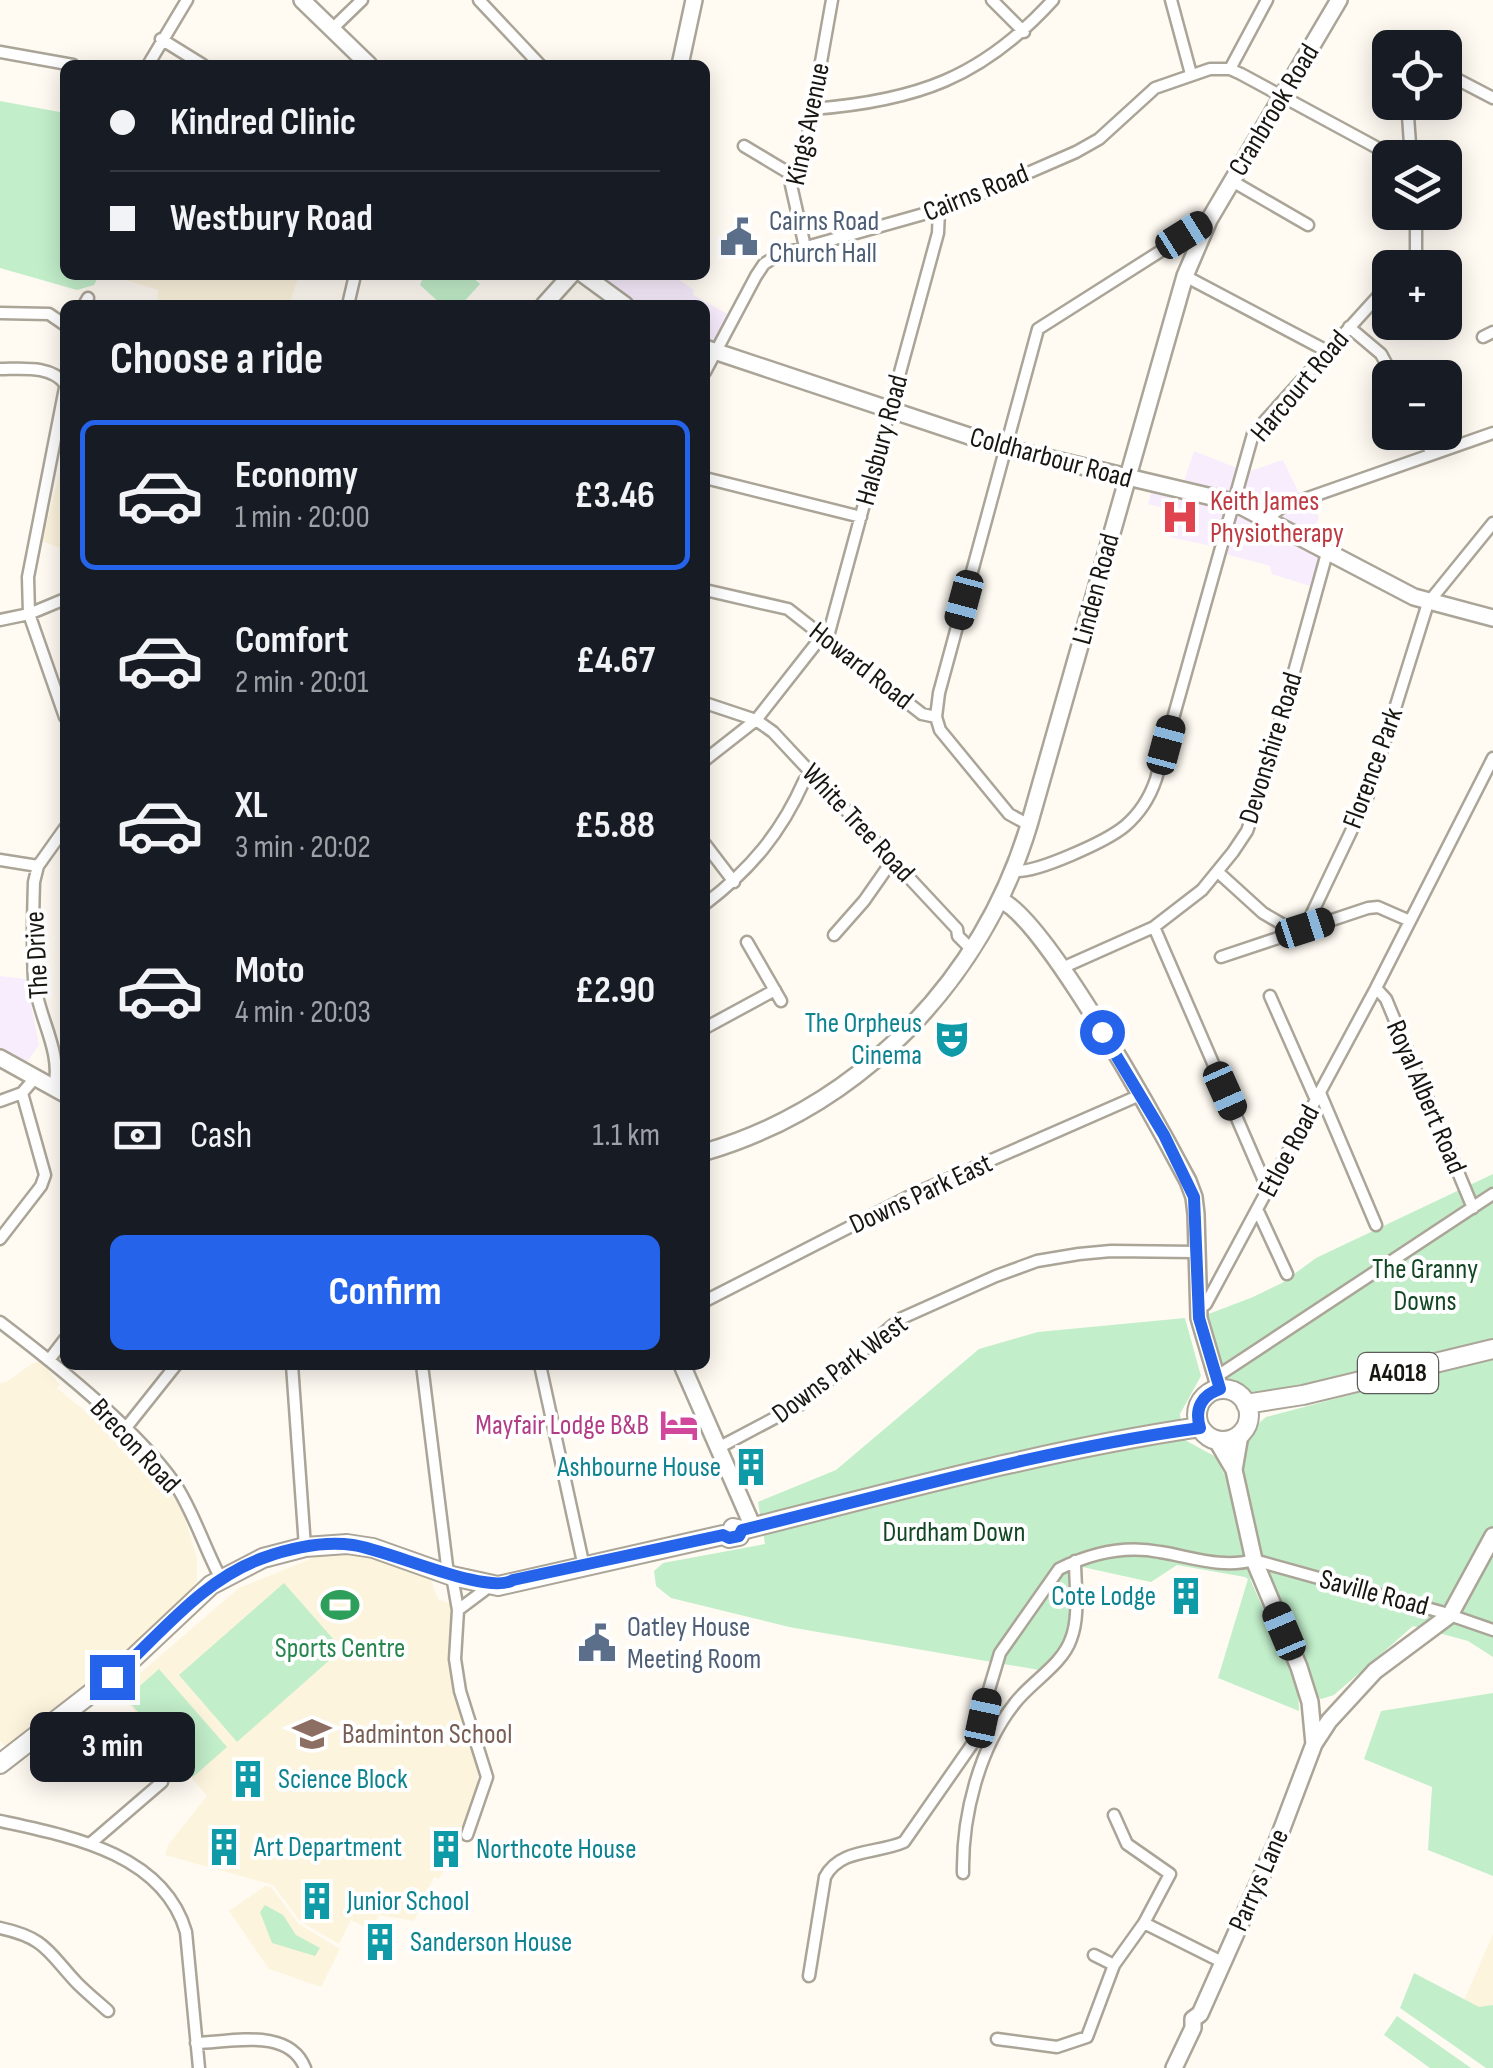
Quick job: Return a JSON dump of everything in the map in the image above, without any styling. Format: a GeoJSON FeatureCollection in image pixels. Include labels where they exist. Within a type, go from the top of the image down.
{"type":"FeatureCollection","features":[{"type":"Feature","properties":{"kind":"main road"},"geometry":{"type":"LineString","coordinates":[[302,0],[365,60]]}},
{"type":"Feature","properties":{"kind":"main road"},"geometry":{"type":"LineString","coordinates":[[681,60],[694,0]]}},
{"type":"Feature","properties":{"kind":"main road","name":"Cranbrook Road"},"geometry":{"type":"LineString","coordinates":[[1209,220],[1339,0]]}},
{"type":"Feature","properties":{"kind":"main road","name":"Linden Road"},"geometry":{"type":"LineString","coordinates":[[710,1150],[802,1112],[865,1070],[928,1011],[976,943],[1000,900],[1030,825],[1185,276],[1209,220]]}},
{"type":"Feature","properties":{"kind":"main road"},"geometry":{"type":"LineString","coordinates":[[548,300],[566,280]]}},
{"type":"Feature","properties":{"kind":"main road"},"geometry":{"type":"LineString","coordinates":[[591,280],[618,300]]}},
{"type":"Feature","properties":{"kind":"main road","name":"Coldharbour Road"},"geometry":{"type":"LineString","coordinates":[[710,350],[1005,448],[1233,502],[1428,603],[1493,618]]}},
{"type":"Feature","properties":{"kind":"main road"},"geometry":{"type":"LineString","coordinates":[[1000,900],[1020,912],[1062,968],[1140,1095],[1194,1197],[1198,1310],[1208,1357],[1219,1381],[1236,1393],[1247,1409],[1248,1423],[1240,1436],[1217,1441],[1198,1422]]}},
{"type":"Feature","properties":{"kind":"main road"},"geometry":{"type":"LineString","coordinates":[[0,1058],[59,1091]]}},
{"type":"Feature","properties":{"kind":"main road","name":"A4018"},"geometry":{"type":"LineString","coordinates":[[1247,1409],[1493,1349]]}},
{"type":"Feature","properties":{"kind":"main road"},"geometry":{"type":"LineString","coordinates":[[684,1370],[747,1528]]}},
{"type":"Feature","properties":{"kind":"main road"},"geometry":{"type":"LineString","coordinates":[[1198,1422],[1200,1402],[1219,1381]]}},
{"type":"Feature","properties":{"kind":"main road"},"geometry":{"type":"LineString","coordinates":[[0,1764],[119,1671],[216,1582],[263,1558],[305,1546],[348,1544],[373,1548],[450,1575],[488,1583],[493,1576],[513,1580],[723,1535],[739,1536],[747,1528],[960,1474],[1198,1422]]}},
{"type":"Feature","properties":{"kind":"main road","name":"Parrys Lane"},"geometry":{"type":"LineString","coordinates":[[1234,1470],[1240,1436]]}},
{"type":"Feature","properties":{"kind":"main road","name":"Parrys Lane"},"geometry":{"type":"LineString","coordinates":[[1217,1441],[1234,1470],[1254,1560],[1299,1667],[1310,1702],[1314,1744]]}},
{"type":"Feature","properties":{"kind":"main road","name":"Parrys Lane"},"geometry":{"type":"LineString","coordinates":[[1174,2068],[1278,1839],[1314,1744],[1375,1670],[1449,1610],[1493,1536]]}},
{"type":"Feature","properties":{"kind":"street"},"geometry":{"type":"LineString","coordinates":[[151,60],[187,0]]}},
{"type":"Feature","properties":{"kind":"street"},"geometry":{"type":"LineString","coordinates":[[332,29],[362,0]]}},
{"type":"Feature","properties":{"kind":"street"},"geometry":{"type":"LineString","coordinates":[[479,0],[535,60]]}},
{"type":"Feature","properties":{"kind":"street","name":"Kings Avenue"},"geometry":{"type":"LineString","coordinates":[[805,247],[793,202],[794,176],[808,135],[832,0]]}},
{"type":"Feature","properties":{"kind":"street"},"geometry":{"type":"LineString","coordinates":[[992,0],[1024,32]]}},
{"type":"Feature","properties":{"kind":"street"},"geometry":{"type":"LineString","coordinates":[[812,109],[860,106],[908,96],[957,76],[1024,32],[1053,0]]}},
{"type":"Feature","properties":{"kind":"street"},"geometry":{"type":"LineString","coordinates":[[1171,0],[1191,74]]}},
{"type":"Feature","properties":{"kind":"street"},"geometry":{"type":"LineString","coordinates":[[1268,0],[1230,69],[1372,145]]}},
{"type":"Feature","properties":{"kind":"street"},"geometry":{"type":"LineString","coordinates":[[161,40],[195,60]]}},
{"type":"Feature","properties":{"kind":"street"},"geometry":{"type":"LineString","coordinates":[[0,52],[60,63]]}},
{"type":"Feature","properties":{"kind":"street","name":"Cairns Road"},"geometry":{"type":"LineString","coordinates":[[710,350],[739,310],[764,264],[778,255],[938,210],[1076,152],[1099,138],[1155,88],[1210,69],[1230,69]]}},
{"type":"Feature","properties":{"kind":"street"},"geometry":{"type":"LineString","coordinates":[[1462,82],[1493,98]]}},
{"type":"Feature","properties":{"kind":"street"},"geometry":{"type":"LineString","coordinates":[[744,146],[794,176]]}},
{"type":"Feature","properties":{"kind":"street"},"geometry":{"type":"LineString","coordinates":[[1232,181],[1308,225]]}},
{"type":"Feature","properties":{"kind":"street","name":"Halsbury Road"},"geometry":{"type":"LineString","coordinates":[[824,638],[890,412],[935,240],[938,210]]}},
{"type":"Feature","properties":{"kind":"street"},"geometry":{"type":"LineString","coordinates":[[923,215],[935,240]]}},
{"type":"Feature","properties":{"kind":"street"},"geometry":{"type":"LineString","coordinates":[[936,717],[939,693],[1040,324],[1209,220]]}},
{"type":"Feature","properties":{"kind":"street"},"geometry":{"type":"LineString","coordinates":[[1185,276],[1327,351]]}},
{"type":"Feature","properties":{"kind":"street","name":"Harcourt Road"},"geometry":{"type":"LineString","coordinates":[[1014,871],[1042,867],[1120,830],[1152,791],[1253,434],[1372,302]]}},
{"type":"Feature","properties":{"kind":"street"},"geometry":{"type":"LineString","coordinates":[[0,313],[48,314],[60,322]]}},
{"type":"Feature","properties":{"kind":"street"},"geometry":{"type":"LineString","coordinates":[[1350,326],[1384,360]]}},
{"type":"Feature","properties":{"kind":"street"},"geometry":{"type":"LineString","coordinates":[[0,368],[44,371],[60,379]]}},
{"type":"Feature","properties":{"kind":"street"},"geometry":{"type":"LineString","coordinates":[[60,411],[28,577],[30,614],[60,702]]}},
{"type":"Feature","properties":{"kind":"street"},"geometry":{"type":"LineString","coordinates":[[1267,518],[1282,507],[1493,433]]}},
{"type":"Feature","properties":{"kind":"street"},"geometry":{"type":"LineString","coordinates":[[1430,450],[1432,454]]}},
{"type":"Feature","properties":{"kind":"street"},"geometry":{"type":"LineString","coordinates":[[710,479],[861,517]]}},
{"type":"Feature","properties":{"kind":"street"},"geometry":{"type":"LineString","coordinates":[[1428,603],[1493,523]]}},
{"type":"Feature","properties":{"kind":"street","name":"Devonshire Road"},"geometry":{"type":"LineString","coordinates":[[1062,968],[1154,927],[1185,905],[1219,872],[1246,831],[1327,553]]}},
{"type":"Feature","properties":{"kind":"street","name":"Howard Road"},"geometry":{"type":"LineString","coordinates":[[710,591],[788,609],[922,714],[936,717],[940,730],[1005,810],[1030,825]]}},
{"type":"Feature","properties":{"kind":"street"},"geometry":{"type":"LineString","coordinates":[[0,620],[30,614],[60,601]]}},
{"type":"Feature","properties":{"kind":"street","name":"Florence Park"},"geometry":{"type":"LineString","coordinates":[[1300,930],[1367,798],[1428,603]]}},
{"type":"Feature","properties":{"kind":"street"},"geometry":{"type":"LineString","coordinates":[[710,756],[756,720],[824,638]]}},
{"type":"Feature","properties":{"kind":"street"},"geometry":{"type":"LineString","coordinates":[[710,705],[756,720]]}},
{"type":"Feature","properties":{"kind":"street","name":"White Tree Road"},"geometry":{"type":"LineString","coordinates":[[756,720],[773,732],[957,929],[958,936],[976,943]]}},
{"type":"Feature","properties":{"kind":"street","name":"Etloe Road"},"geometry":{"type":"LineString","coordinates":[[1198,1310],[1206,1304],[1258,1210],[1493,758]]}},
{"type":"Feature","properties":{"kind":"street"},"geometry":{"type":"LineString","coordinates":[[710,905],[776,836],[811,774]]}},
{"type":"Feature","properties":{"kind":"street","name":"The Drive"},"geometry":{"type":"LineString","coordinates":[[59,1091],[58,1069],[34,981],[33,901],[38,866],[60,835]]}},
{"type":"Feature","properties":{"kind":"street"},"geometry":{"type":"LineString","coordinates":[[710,851],[734,882]]}},
{"type":"Feature","properties":{"kind":"street"},"geometry":{"type":"LineString","coordinates":[[0,860],[38,866]]}},
{"type":"Feature","properties":{"kind":"street"},"geometry":{"type":"LineString","coordinates":[[834,935],[892,861]]}},
{"type":"Feature","properties":{"kind":"street"},"geometry":{"type":"LineString","coordinates":[[1219,872],[1263,913],[1300,930]]}},
{"type":"Feature","properties":{"kind":"street"},"geometry":{"type":"LineString","coordinates":[[1221,957],[1378,906],[1410,921]]}},
{"type":"Feature","properties":{"kind":"street"},"geometry":{"type":"LineString","coordinates":[[1154,927],[1268,1190]]}},
{"type":"Feature","properties":{"kind":"street"},"geometry":{"type":"LineString","coordinates":[[747,942],[782,1001]]}},
{"type":"Feature","properties":{"kind":"street","name":"Royal Albert Road"},"geometry":{"type":"LineString","coordinates":[[1376,988],[1386,999],[1473,1208]]}},
{"type":"Feature","properties":{"kind":"street"},"geometry":{"type":"LineString","coordinates":[[710,1025],[775,990]]}},
{"type":"Feature","properties":{"kind":"street"},"geometry":{"type":"LineString","coordinates":[[1270,996],[1376,1226]]}},
{"type":"Feature","properties":{"kind":"street"},"geometry":{"type":"LineString","coordinates":[[0,1102],[22,1093],[35,1078]]}},
{"type":"Feature","properties":{"kind":"street"},"geometry":{"type":"LineString","coordinates":[[0,1240],[45,1175],[22,1093]]}},
{"type":"Feature","properties":{"kind":"street","name":"Downs Park East"},"geometry":{"type":"LineString","coordinates":[[710,1298],[916,1193],[1140,1095]]}},
{"type":"Feature","properties":{"kind":"street"},"geometry":{"type":"LineString","coordinates":[[1219,1381],[1493,1194]]}},
{"type":"Feature","properties":{"kind":"street"},"geometry":{"type":"LineString","coordinates":[[1258,1210],[1286,1274]]}},
{"type":"Feature","properties":{"kind":"street","name":"Downs Park West"},"geometry":{"type":"LineString","coordinates":[[718,1448],[801,1404],[900,1319],[996,1276],[1037,1261],[1111,1250],[1196,1252]]}},
{"type":"Feature","properties":{"kind":"street","name":"Brecon Road"},"geometry":{"type":"LineString","coordinates":[[0,1322],[125,1430],[175,1484],[189,1508],[216,1582]]}},
{"type":"Feature","properties":{"kind":"street"},"geometry":{"type":"LineString","coordinates":[[48,1360],[60,1345]]}},
{"type":"Feature","properties":{"kind":"street"},"geometry":{"type":"LineString","coordinates":[[125,1430],[172,1370]]}},
{"type":"Feature","properties":{"kind":"street"},"geometry":{"type":"LineString","coordinates":[[292,1370],[305,1546]]}},
{"type":"Feature","properties":{"kind":"street"},"geometry":{"type":"LineString","coordinates":[[423,1370],[458,1610],[454,1658],[460,1691],[487,1776],[467,1835]]}},
{"type":"Feature","properties":{"kind":"street"},"geometry":{"type":"LineString","coordinates":[[541,1370],[584,1567]]}},
{"type":"Feature","properties":{"kind":"street","name":"Saville Road"},"geometry":{"type":"LineString","coordinates":[[1076,1561],[1132,1549],[1228,1566],[1254,1560],[1449,1610],[1493,1630]]}},
{"type":"Feature","properties":{"kind":"street"},"geometry":{"type":"LineString","coordinates":[[963,1872],[962,1846],[969,1808],[987,1754],[1014,1704],[1071,1640],[1076,1561]]}},
{"type":"Feature","properties":{"kind":"street"},"geometry":{"type":"LineString","coordinates":[[814,1972],[825,1877],[830,1868],[850,1855],[904,1842],[973,1742],[1000,1653],[1059,1570],[1076,1561]]}},
{"type":"Feature","properties":{"kind":"street"},"geometry":{"type":"LineString","coordinates":[[458,1610],[488,1583]]}},
{"type":"Feature","properties":{"kind":"street"},"geometry":{"type":"LineString","coordinates":[[90,1844],[162,1782]]}},
{"type":"Feature","properties":{"kind":"street"},"geometry":{"type":"LineString","coordinates":[[997,2039],[1057,2048],[1081,2042],[1092,2030],[1114,1965],[1144,1924],[1170,1874],[1127,1844],[1114,1815]]}},
{"type":"Feature","properties":{"kind":"street"},"geometry":{"type":"LineString","coordinates":[[0,1821],[80,1838],[149,1875],[166,1891],[180,1911],[186,1932],[199,2068]]}},
{"type":"Feature","properties":{"kind":"street"},"geometry":{"type":"LineString","coordinates":[[1150,1884],[1161,1890]]}},
{"type":"Feature","properties":{"kind":"street"},"geometry":{"type":"LineString","coordinates":[[1144,1924],[1222,1962]]}},
{"type":"Feature","properties":{"kind":"street"},"geometry":{"type":"LineString","coordinates":[[1,1932],[19,1932],[47,1946],[78,1984],[108,2011]]}},
{"type":"Feature","properties":{"kind":"street"},"geometry":{"type":"LineString","coordinates":[[1094,1954],[1114,1965]]}},
{"type":"Feature","properties":{"kind":"street"},"geometry":{"type":"LineString","coordinates":[[196,2043],[281,2042],[297,2053],[305,2068]]}},
{"type":"Feature","properties":{"kind":"shaded area"},"geometry":{"type":"Polygon","coordinates":[[[125,280],[297,280],[291,300],[157,300],[158,290],[125,280]]]}},
{"type":"Feature","properties":{"kind":"shaded area"},"geometry":{"type":"Polygon","coordinates":[[[606,280],[679,280],[702,300],[632,300],[606,280]]]}},
{"type":"Feature","properties":{"kind":"shaded area"},"geometry":{"type":"Polygon","coordinates":[[[710,304],[733,317],[716,349],[710,346],[710,304]]]}},
{"type":"Feature","properties":{"kind":"shaded area"},"geometry":{"type":"Polygon","coordinates":[[[1194,451],[1247,472],[1283,460],[1299,493],[1308,491],[1319,518],[1312,531],[1320,560],[1313,587],[1272,574],[1270,566],[1226,554],[1226,549],[1169,537],[1176,512],[1148,504],[1155,478],[1183,484],[1194,451]]]}},
{"type":"Feature","properties":{"kind":"shaded area"},"geometry":{"type":"Polygon","coordinates":[[[60,474],[60,548],[42,541],[60,474]]]}},
{"type":"Feature","properties":{"kind":"shaded area"},"geometry":{"type":"Polygon","coordinates":[[[0,976],[26,979],[39,1045],[27,1062],[0,1048],[0,976]]]}},
{"type":"Feature","properties":{"kind":"shaded area"},"geometry":{"type":"Polygon","coordinates":[[[41,1361],[60,1385],[57,1388],[142,1458],[166,1483],[183,1513],[197,1558],[197,1581],[183,1601],[13,1755],[0,1741],[0,1383],[41,1361]]]}},
{"type":"Feature","properties":{"kind":"shaded area","name":"Badminton School"},"geometry":{"type":"Polygon","coordinates":[[[350,1554],[403,1565],[430,1577],[438,1599],[454,1605],[452,1655],[478,1759],[478,1787],[463,1837],[439,1879],[434,1877],[414,1921],[379,1915],[371,1930],[351,1920],[339,1944],[301,1922],[273,1885],[165,1855],[168,1845],[207,1796],[118,1692],[239,1588],[320,1555],[350,1554]]]}},
{"type":"Feature","properties":{"kind":"shaded area"},"geometry":{"type":"Polygon","coordinates":[[[265,1886],[271,1887],[299,1924],[340,1949],[321,1987],[269,1969],[229,1911],[265,1886]]]}},
{"type":"Feature","properties":{"kind":"shaded area"},"geometry":{"type":"Polygon","coordinates":[[[1493,1934],[1493,2009],[1490,2016],[1463,2003],[1493,1934]]]}},
{"type":"Feature","properties":{"kind":"green space"},"geometry":{"type":"Polygon","coordinates":[[[0,101],[60,112],[60,280],[96,280],[94,285],[77,290],[0,268],[0,101]]]}},
{"type":"Feature","properties":{"kind":"green space"},"geometry":{"type":"Polygon","coordinates":[[[422,280],[476,280],[480,284],[466,300],[436,300],[420,285],[422,280]]]}},
{"type":"Feature","properties":{"kind":"green space","name":"The Granny Downs"},"geometry":{"type":"Polygon","coordinates":[[[1493,1174],[1493,1338],[1253,1402],[1217,1381],[1206,1315],[1282,1283],[1316,1258],[1493,1174]]]}},
{"type":"Feature","properties":{"kind":"green space","name":"Durdham Down"},"geometry":{"type":"Polygon","coordinates":[[[1185,1318],[1201,1376],[1180,1414],[1183,1439],[1216,1457],[1224,1474],[1243,1471],[1248,1441],[1266,1417],[1493,1357],[1493,1657],[1468,1641],[1413,1626],[1334,1695],[1321,1699],[1316,1695],[1272,1585],[1250,1579],[1298,1687],[1299,1711],[1218,1678],[1248,1579],[1245,1577],[1177,1565],[1151,1582],[1073,1565],[1070,1623],[1060,1647],[1039,1670],[789,1627],[671,1598],[656,1586],[654,1571],[663,1563],[765,1544],[758,1502],[836,1470],[979,1349],[1038,1332],[1185,1318]]]}},
{"type":"Feature","properties":{"kind":"green space"},"geometry":{"type":"Polygon","coordinates":[[[284,1583],[342,1649],[237,1742],[179,1675],[284,1583]]]}},
{"type":"Feature","properties":{"kind":"green space"},"geometry":{"type":"Polygon","coordinates":[[[159,1669],[227,1747],[193,1777],[126,1698],[159,1669]]]}},
{"type":"Feature","properties":{"kind":"green space"},"geometry":{"type":"Polygon","coordinates":[[[1493,1693],[1493,1876],[1428,1850],[1432,1787],[1364,1759],[1381,1711],[1493,1693]]]}},
{"type":"Feature","properties":{"kind":"green space"},"geometry":{"type":"Polygon","coordinates":[[[265,1905],[283,1915],[296,1935],[320,1948],[315,1956],[272,1943],[260,1912],[265,1905]]]}},
{"type":"Feature","properties":{"kind":"green space"},"geometry":{"type":"Polygon","coordinates":[[[1414,1973],[1479,2007],[1493,2005],[1493,2068],[1486,2068],[1400,2008],[1414,1973]]]}},
{"type":"Feature","properties":{"kind":"green space"},"geometry":{"type":"Polygon","coordinates":[[[1397,2016],[1471,2068],[1430,2068],[1384,2035],[1397,2016]]]}},
{"type":"Feature","properties":{"kind":"place","name":"Cairns Road Church Hall"},"geometry":{"type":"Point","coordinates":[739,237]}},
{"type":"Feature","properties":{"kind":"place","name":"Keith James Physiotherapy"},"geometry":{"type":"Point","coordinates":[1180,517]}},
{"type":"Feature","properties":{"kind":"place","name":"The Orpheus Cinema"},"geometry":{"type":"Point","coordinates":[952,1039]}},
{"type":"Feature","properties":{"kind":"place","name":"Mayfair Lodge B&B"},"geometry":{"type":"Point","coordinates":[679,1425]}},
{"type":"Feature","properties":{"kind":"place","name":"Ashbourne House"},"geometry":{"type":"Point","coordinates":[751,1467]}},
{"type":"Feature","properties":{"kind":"place","name":"Cote Lodge"},"geometry":{"type":"Point","coordinates":[1186,1596]}},
{"type":"Feature","properties":{"kind":"place","name":"Sports Centre"},"geometry":{"type":"Point","coordinates":[340,1605]}},
{"type":"Feature","properties":{"kind":"place","name":"Oatley House Meeting Room"},"geometry":{"type":"Point","coordinates":[597,1643]}},
{"type":"Feature","properties":{"kind":"place","name":"Badminton School"},"geometry":{"type":"Point","coordinates":[312,1734]}},
{"type":"Feature","properties":{"kind":"place","name":"Science Block"},"geometry":{"type":"Point","coordinates":[248,1779]}},
{"type":"Feature","properties":{"kind":"place","name":"Art Department"},"geometry":{"type":"Point","coordinates":[224,1847]}},
{"type":"Feature","properties":{"kind":"place","name":"Northcote House"},"geometry":{"type":"Point","coordinates":[446,1849]}},
{"type":"Feature","properties":{"kind":"place","name":"Junior School"},"geometry":{"type":"Point","coordinates":[317,1901]}},
{"type":"Feature","properties":{"kind":"place","name":"Sanderson House"},"geometry":{"type":"Point","coordinates":[380,1942]}},
{"type":"Feature","properties":{"kind":"route"},"geometry":{"type":"LineString","coordinates":[[112,1677],[126,1670],[126,1665],[211,1585],[263,1558],[305,1546],[348,1544],[373,1548],[452,1576],[506,1585],[513,1580],[723,1535],[739,1536],[742,1530],[960,1474],[1200,1428],[1200,1402],[1220,1389],[1199,1318],[1194,1197],[1164,1135],[1102,1032]]}}]}
